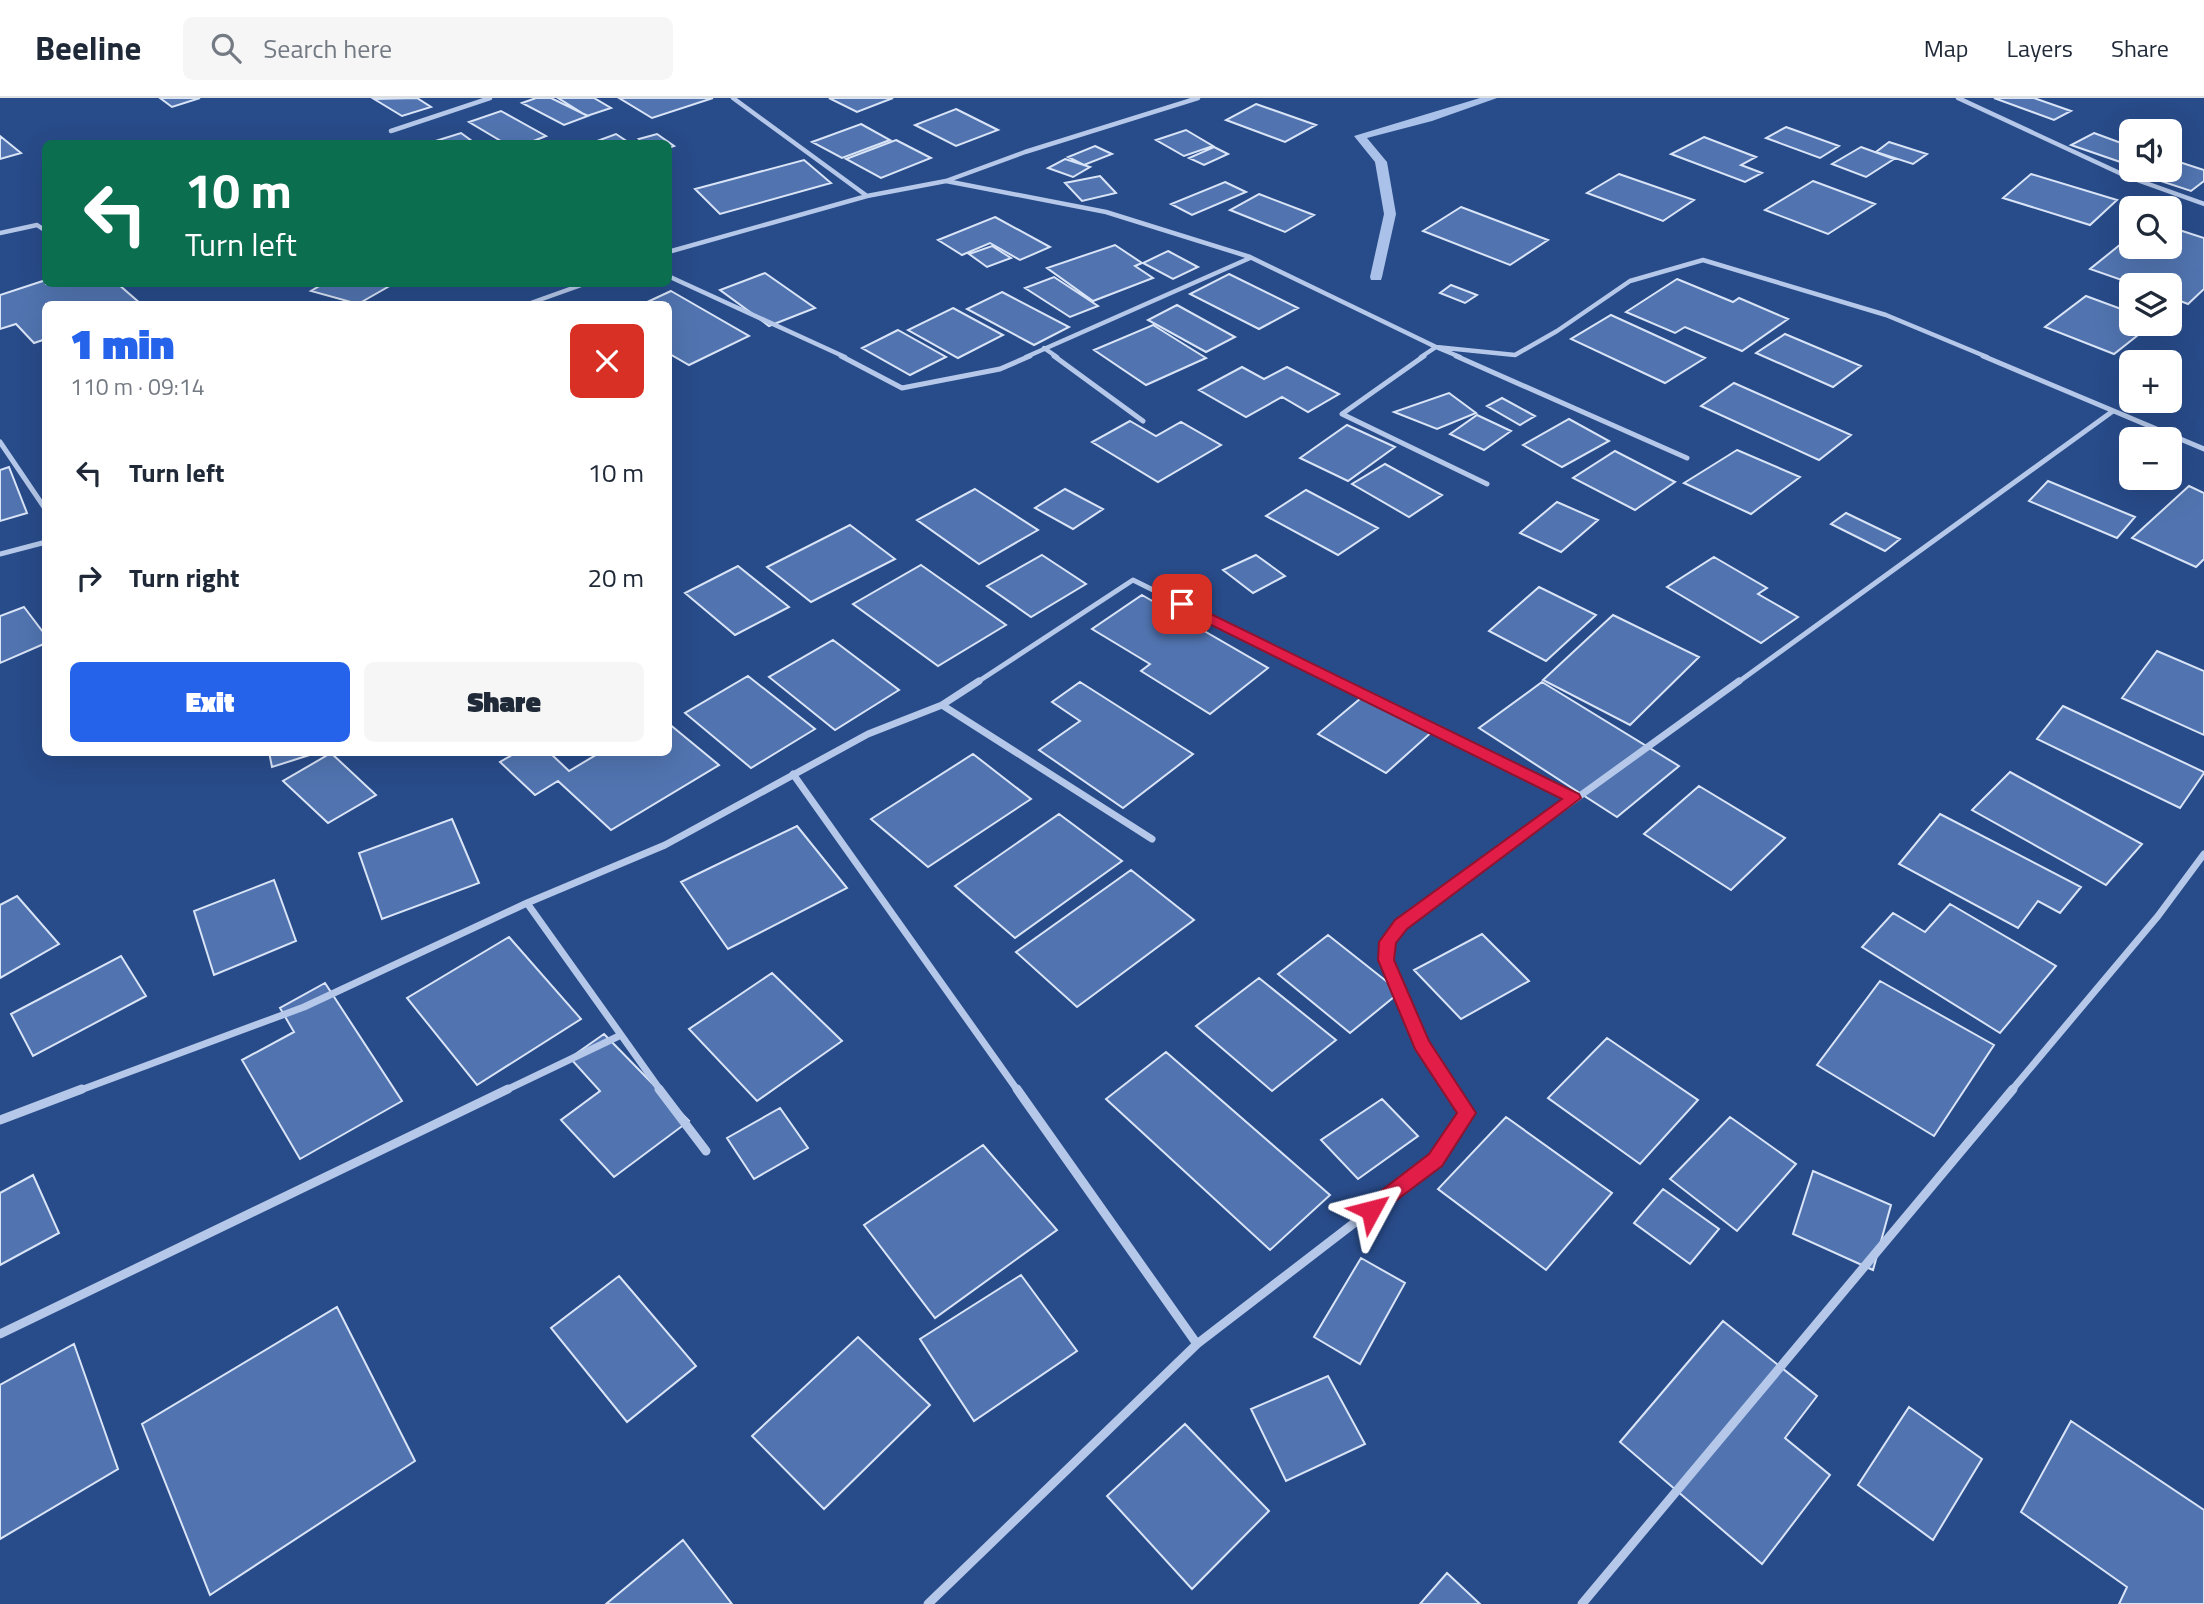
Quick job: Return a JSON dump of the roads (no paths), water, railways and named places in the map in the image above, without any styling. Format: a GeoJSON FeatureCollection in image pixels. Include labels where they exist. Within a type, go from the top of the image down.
{"type":"FeatureCollection","features":[{"type":"Feature","properties":{"kind":"street"},"geometry":{"type":"LineString","coordinates":[[391,131],[490,98]]}},
{"type":"Feature","properties":{"kind":"street"},"geometry":{"type":"LineString","coordinates":[[733,98],[867,195]]}},
{"type":"Feature","properties":{"kind":"street"},"geometry":{"type":"LineString","coordinates":[[672,251],[867,195],[946,181],[1025,152],[1198,98]]}},
{"type":"Feature","properties":{"kind":"street"},"geometry":{"type":"LineString","coordinates":[[1958,98],[2126,176],[2204,204]]}},
{"type":"Feature","properties":{"kind":"street"},"geometry":{"type":"LineString","coordinates":[[946,181],[1106,212],[1250,257],[1436,346],[1687,458]]}},
{"type":"Feature","properties":{"kind":"street"},"geometry":{"type":"LineString","coordinates":[[0,233],[37,225],[42,228]]}},
{"type":"Feature","properties":{"kind":"street"},"geometry":{"type":"LineString","coordinates":[[672,278],[827,348],[902,388],[1000,369],[1250,257]]}},
{"type":"Feature","properties":{"kind":"street"},"geometry":{"type":"LineString","coordinates":[[1487,484],[1342,414],[1436,346],[1515,355],[1557,331],[1630,281],[1703,260],[1886,315],[2204,449]]}},
{"type":"Feature","properties":{"kind":"street"},"geometry":{"type":"LineString","coordinates":[[536,301],[575,287]]}},
{"type":"Feature","properties":{"kind":"street"},"geometry":{"type":"LineString","coordinates":[[1044,348],[1143,421]]}},
{"type":"Feature","properties":{"kind":"street"},"geometry":{"type":"LineString","coordinates":[[928,1604],[1197,1344],[1436,1160],[1467,1113],[1422,1044],[1386,960],[1388,942],[1401,925],[2113,411]]}},
{"type":"Feature","properties":{"kind":"street"},"geometry":{"type":"LineString","coordinates":[[0,442],[42,504]]}},
{"type":"Feature","properties":{"kind":"street"},"geometry":{"type":"LineString","coordinates":[[0,554],[42,543]]}},
{"type":"Feature","properties":{"kind":"street"},"geometry":{"type":"LineString","coordinates":[[0,1120],[304,1007],[527,903],[665,845],[868,734],[942,705],[1133,580],[1574,798]]}},
{"type":"Feature","properties":{"kind":"street"},"geometry":{"type":"LineString","coordinates":[[942,705],[1152,839]]}},
{"type":"Feature","properties":{"kind":"street"},"geometry":{"type":"LineString","coordinates":[[793,774],[1197,1344]]}},
{"type":"Feature","properties":{"kind":"street"},"geometry":{"type":"LineString","coordinates":[[1582,1604],[2158,916],[2204,854]]}},
{"type":"Feature","properties":{"kind":"street"},"geometry":{"type":"LineString","coordinates":[[527,903],[619,1036],[706,1150]]}},
{"type":"Feature","properties":{"kind":"street"},"geometry":{"type":"LineString","coordinates":[[0,1334],[619,1036]]}},
{"type":"Feature","properties":{"kind":"waterway"},"geometry":{"type":"LineString","coordinates":[[1376,277],[1390,214],[1381,162],[1360,136],[1428,119],[1491,98]]}}]}
